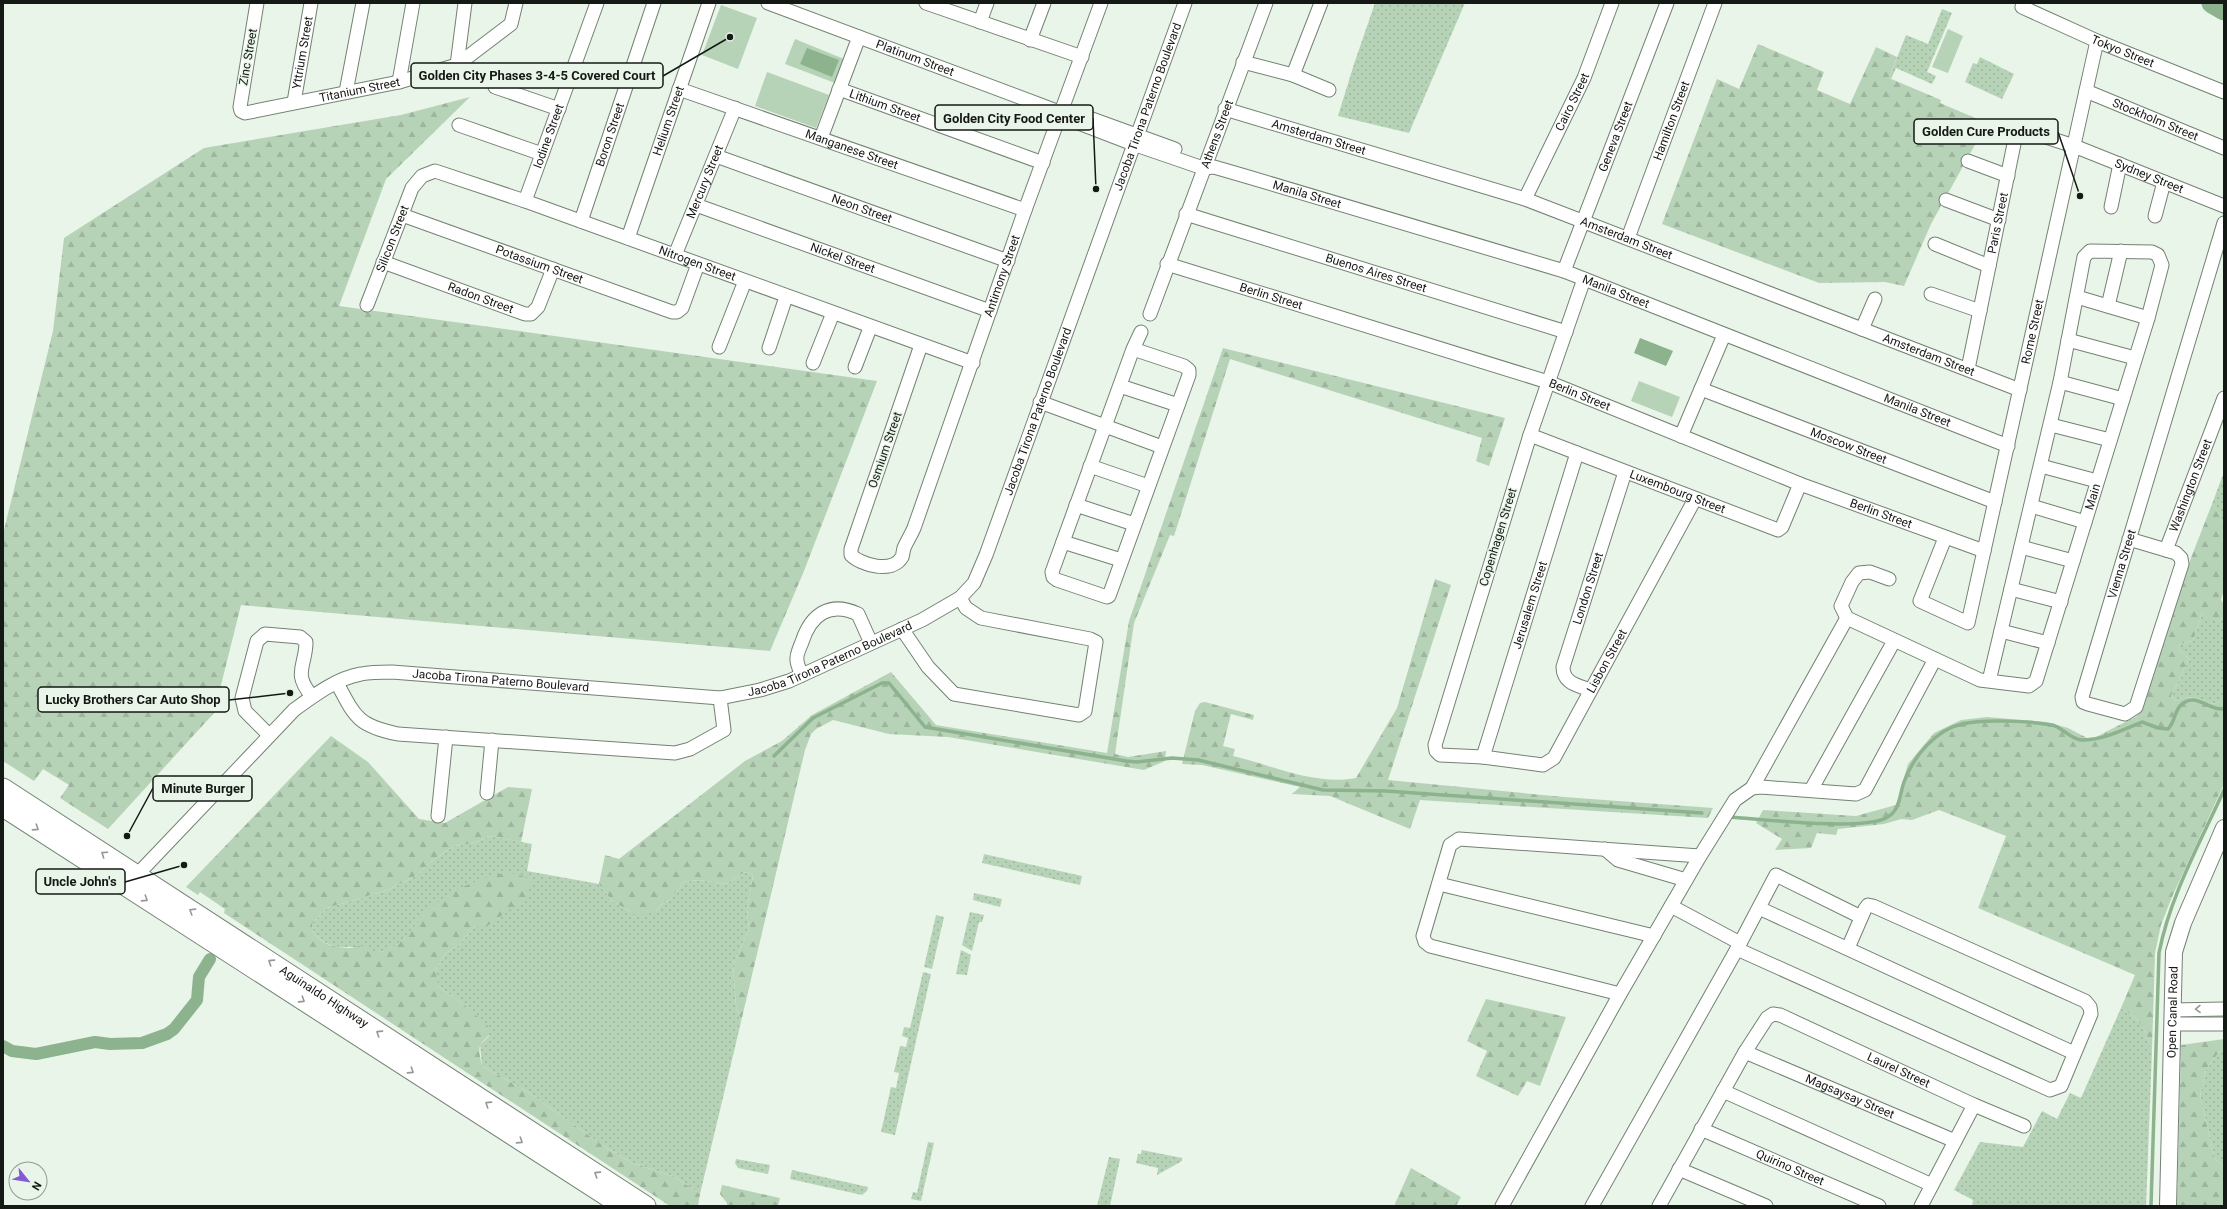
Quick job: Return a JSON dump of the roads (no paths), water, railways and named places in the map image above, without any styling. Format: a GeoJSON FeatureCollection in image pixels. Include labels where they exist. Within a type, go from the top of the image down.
{"type":"FeatureCollection","features":[{"type":"Feature","properties":{"kind":"highway","name":"Aguinaldo Highway"},"geometry":{"type":"LineString","coordinates":[[3,788],[136,876],[646,1206]]}},
{"type":"Feature","properties":{"kind":"highway","name":"Aguinaldo Highway"},"geometry":{"type":"LineString","coordinates":[[3,807],[622,1206]]}},
{"type":"Feature","properties":{"kind":"main road","name":"Open Canal Road"},"geometry":{"type":"LineString","coordinates":[[2168,1206],[2173,969],[2177,942],[2224,828]]}},
{"type":"Feature","properties":{"kind":"street","name":"Zinc Street"},"geometry":{"type":"LineString","coordinates":[[241,110],[240,106],[257,3]]}},
{"type":"Feature","properties":{"kind":"street","name":"Yttrium Street"},"geometry":{"type":"LineString","coordinates":[[294,102],[311,3]]}},
{"type":"Feature","properties":{"kind":"street"},"geometry":{"type":"LineString","coordinates":[[346,92],[363,3]]}},
{"type":"Feature","properties":{"kind":"street"},"geometry":{"type":"LineString","coordinates":[[399,82],[413,3]]}},
{"type":"Feature","properties":{"kind":"street"},"geometry":{"type":"LineString","coordinates":[[456,65],[465,3]]}},
{"type":"Feature","properties":{"kind":"street","name":"Titanium Street"},"geometry":{"type":"LineString","coordinates":[[241,110],[245,113],[399,82],[456,65],[511,24],[516,3]]}},
{"type":"Feature","properties":{"kind":"street","name":"Iodine Street"},"geometry":{"type":"LineString","coordinates":[[525,201],[597,3]]}},
{"type":"Feature","properties":{"kind":"street","name":"Boron Street"},"geometry":{"type":"LineString","coordinates":[[581,221],[654,3]]}},
{"type":"Feature","properties":{"kind":"street","name":"Helium Street"},"geometry":{"type":"LineString","coordinates":[[628,238],[709,3]]}},
{"type":"Feature","properties":{"kind":"street","name":"Platinum Street"},"geometry":{"type":"LineString","coordinates":[[768,3],[1062,113],[1068,118],[1134,139]]}},
{"type":"Feature","properties":{"kind":"street"},"geometry":{"type":"LineString","coordinates":[[980,22],[987,3]]}},
{"type":"Feature","properties":{"kind":"street"},"geometry":{"type":"LineString","coordinates":[[1030,40],[1044,3]]}},
{"type":"Feature","properties":{"kind":"street","name":"Antimony Street"},"geometry":{"type":"LineString","coordinates":[[851,555],[856,559],[879,567],[895,563],[902,557],[903,549],[914,528],[1025,210],[1102,3]]}},
{"type":"Feature","properties":{"kind":"street","name":"Jacoba Tirona Paterno Boulevard"},"geometry":{"type":"LineString","coordinates":[[136,876],[294,710],[312,696],[337,683],[360,674],[392,672],[720,698],[760,690],[802,675],[922,620],[960,598],[974,583],[986,556],[1134,139],[1185,3]]}},
{"type":"Feature","properties":{"kind":"street","name":"Athens Street"},"geometry":{"type":"LineString","coordinates":[[1150,314],[1186,214],[1208,165],[1225,109],[1266,3]]}},
{"type":"Feature","properties":{"kind":"street"},"geometry":{"type":"LineString","coordinates":[[1293,75],[1321,3]]}},
{"type":"Feature","properties":{"kind":"street","name":"Cairo Street"},"geometry":{"type":"LineString","coordinates":[[1526,199],[1584,78],[1612,3]]}},
{"type":"Feature","properties":{"kind":"street","name":"Geneva Street"},"geometry":{"type":"LineString","coordinates":[[1564,271],[1585,221],[1667,3]]}},
{"type":"Feature","properties":{"kind":"street","name":"Hamilton Street"},"geometry":{"type":"LineString","coordinates":[[1628,238],[1715,3]]}},
{"type":"Feature","properties":{"kind":"street"},"geometry":{"type":"LineString","coordinates":[[930,4],[1082,57]]}},
{"type":"Feature","properties":{"kind":"street","name":"Tokyo Street"},"geometry":{"type":"LineString","coordinates":[[2022,7],[2097,41],[2224,92]]}},
{"type":"Feature","properties":{"kind":"street"},"geometry":{"type":"LineString","coordinates":[[821,138],[859,37]]}},
{"type":"Feature","properties":{"kind":"street","name":"Rome Street"},"geometry":{"type":"LineString","coordinates":[[1945,538],[1920,601],[1968,623],[2097,41]]}},
{"type":"Feature","properties":{"kind":"street"},"geometry":{"type":"LineString","coordinates":[[1243,62],[1293,75],[1329,90]]}},
{"type":"Feature","properties":{"kind":"street"},"geometry":{"type":"LineString","coordinates":[[495,87],[559,109]]}},
{"type":"Feature","properties":{"kind":"street","name":"Manganese Street"},"geometry":{"type":"LineString","coordinates":[[679,89],[1025,210]]}},
{"type":"Feature","properties":{"kind":"street","name":"Lithium Street"},"geometry":{"type":"LineString","coordinates":[[840,89],[1043,163]]}},
{"type":"Feature","properties":{"kind":"street","name":"Stockholm Street"},"geometry":{"type":"LineString","coordinates":[[2086,91],[2224,148]]}},
{"type":"Feature","properties":{"kind":"street","name":"Mercury Street"},"geometry":{"type":"LineString","coordinates":[[675,255],[735,108]]}},
{"type":"Feature","properties":{"kind":"street","name":"Amsterdam Street"},"geometry":{"type":"LineString","coordinates":[[1225,109],[1526,199],[2020,390]]}},
{"type":"Feature","properties":{"kind":"street"},"geometry":{"type":"LineString","coordinates":[[459,125],[542,154]]}},
{"type":"Feature","properties":{"kind":"street","name":"Paris Street"},"geometry":{"type":"LineString","coordinates":[[1968,369],[2015,139],[2021,132],[2030,132],[2074,146]]}},
{"type":"Feature","properties":{"kind":"street","name":"Manila Street"},"geometry":{"type":"LineString","coordinates":[[1134,139],[1208,165],[1564,271],[2008,446]]}},
{"type":"Feature","properties":{"kind":"street","name":"Sydney Street"},"geometry":{"type":"LineString","coordinates":[[2074,146],[2224,206]]}},
{"type":"Feature","properties":{"kind":"street","name":"Neon Street"},"geometry":{"type":"LineString","coordinates":[[716,156],[1008,261]]}},
{"type":"Feature","properties":{"kind":"street"},"geometry":{"type":"LineString","coordinates":[[1968,161],[2008,176]]}},
{"type":"Feature","properties":{"kind":"street"},"geometry":{"type":"LineString","coordinates":[[2111,207],[2120,164]]}},
{"type":"Feature","properties":{"kind":"street","name":"Nitrogen Street"},"geometry":{"type":"LineString","coordinates":[[422,176],[435,171],[525,201],[833,313],[870,328],[972,363]]}},
{"type":"Feature","properties":{"kind":"street","name":"Silicon Street"},"geometry":{"type":"LineString","coordinates":[[366,305],[412,188],[422,176]]}},
{"type":"Feature","properties":{"kind":"street"},"geometry":{"type":"LineString","coordinates":[[2155,216],[2164,182]]}},
{"type":"Feature","properties":{"kind":"street"},"geometry":{"type":"LineString","coordinates":[[1946,200],[1999,220]]}},
{"type":"Feature","properties":{"kind":"street","name":"Nickel Street"},"geometry":{"type":"LineString","coordinates":[[696,205],[990,311]]}},
{"type":"Feature","properties":{"kind":"street","name":"Buenos Aires Street"},"geometry":{"type":"LineString","coordinates":[[1186,214],[1566,332]]}},
{"type":"Feature","properties":{"kind":"street","name":"Potassium Street"},"geometry":{"type":"LineString","coordinates":[[402,215],[672,312],[677,312],[682,308],[698,264]]}},
{"type":"Feature","properties":{"kind":"street","name":"Vienna Street"},"geometry":{"type":"LineString","coordinates":[[2166,550],[2176,553],[2181,558],[2182,564],[2136,707],[2125,714],[2083,702],[2082,697],[2224,223]]}},
{"type":"Feature","properties":{"kind":"street"},"geometry":{"type":"LineString","coordinates":[[1935,244],[1989,266]]}},
{"type":"Feature","properties":{"kind":"street"},"geometry":{"type":"LineString","coordinates":[[1889,579],[1870,572],[1859,573],[1852,582],[1841,606],[1847,618],[1980,680],[1989,681],[2051,425],[2086,253],[2090,251],[2121,251],[2108,306]]}},
{"type":"Feature","properties":{"kind":"street","name":"Main"},"geometry":{"type":"LineString","coordinates":[[1989,681],[2029,686],[2033,685],[2036,681],[2061,602],[2148,318],[2162,265],[2158,255],[2152,252],[2121,251]]}},
{"type":"Feature","properties":{"kind":"street","name":"Radon Street"},"geometry":{"type":"LineString","coordinates":[[383,262],[525,314],[531,314],[538,307],[553,269]]}},
{"type":"Feature","properties":{"kind":"street","name":"Berlin Street"},"geometry":{"type":"LineString","coordinates":[[1167,264],[1548,382],[1800,484],[1984,551]]}},
{"type":"Feature","properties":{"kind":"street","name":"Copenhagen Street"},"geometry":{"type":"LineString","coordinates":[[1483,756],[1440,755],[1436,751],[1435,745],[1530,435],[1584,279]]}},
{"type":"Feature","properties":{"kind":"street"},"geometry":{"type":"LineString","coordinates":[[719,347],[745,282]]}},
{"type":"Feature","properties":{"kind":"street"},"geometry":{"type":"LineString","coordinates":[[1931,294],[1980,311]]}},
{"type":"Feature","properties":{"kind":"street"},"geometry":{"type":"LineString","coordinates":[[770,348],[786,297]]}},
{"type":"Feature","properties":{"kind":"street"},"geometry":{"type":"LineString","coordinates":[[2077,297],[2148,318]]}},
{"type":"Feature","properties":{"kind":"street"},"geometry":{"type":"LineString","coordinates":[[1862,329],[1875,299]]}},
{"type":"Feature","properties":{"kind":"street"},"geometry":{"type":"LineString","coordinates":[[813,363],[833,313]]}},
{"type":"Feature","properties":{"kind":"street"},"geometry":{"type":"LineString","coordinates":[[855,367],[870,328]]}},
{"type":"Feature","properties":{"kind":"street"},"geometry":{"type":"LineString","coordinates":[[1133,349],[1184,366],[1189,370],[1189,375],[1109,596],[1104,597],[1053,577],[1052,572],[1133,349],[1141,332]]}},
{"type":"Feature","properties":{"kind":"street"},"geometry":{"type":"LineString","coordinates":[[1681,436],[1724,335]]}},
{"type":"Feature","properties":{"kind":"street"},"geometry":{"type":"LineString","coordinates":[[2068,340],[2135,358]]}},
{"type":"Feature","properties":{"kind":"street","name":"Osmium Street"},"geometry":{"type":"LineString","coordinates":[[851,555],[921,345]]}},
{"type":"Feature","properties":{"kind":"street"},"geometry":{"type":"LineString","coordinates":[[2060,382],[2123,399]]}},
{"type":"Feature","properties":{"kind":"street"},"geometry":{"type":"LineString","coordinates":[[1120,386],[1178,405]]}},
{"type":"Feature","properties":{"kind":"street","name":"Moscow Street"},"geometry":{"type":"LineString","coordinates":[[1701,389],[1995,502]]}},
{"type":"Feature","properties":{"kind":"street","name":"Washington Street"},"geometry":{"type":"LineString","coordinates":[[2166,550],[2224,398]]}},
{"type":"Feature","properties":{"kind":"street"},"geometry":{"type":"LineString","coordinates":[[1040,402],[1162,447]]}},
{"type":"Feature","properties":{"kind":"street"},"geometry":{"type":"LineString","coordinates":[[2051,425],[2110,440]]}},
{"type":"Feature","properties":{"kind":"street","name":"Luxembourg Street"},"geometry":{"type":"LineString","coordinates":[[1530,435],[1778,530],[1782,527],[1800,484]]}},
{"type":"Feature","properties":{"kind":"street","name":"Jerusalem Street"},"geometry":{"type":"LineString","coordinates":[[1483,756],[1577,453]]}},
{"type":"Feature","properties":{"kind":"street"},"geometry":{"type":"LineString","coordinates":[[1090,466],[1148,486]]}},
{"type":"Feature","properties":{"kind":"street"},"geometry":{"type":"LineString","coordinates":[[2041,466],[2097,481]]}},
{"type":"Feature","properties":{"kind":"street","name":"London Street"},"geometry":{"type":"LineString","coordinates":[[1590,690],[1567,680],[1563,674],[1563,667],[1625,472]]}},
{"type":"Feature","properties":{"kind":"street","name":"Lisbon Street"},"geometry":{"type":"LineString","coordinates":[[1483,756],[1542,765],[1549,763],[1554,758],[1695,499]]}},
{"type":"Feature","properties":{"kind":"street"},"geometry":{"type":"LineString","coordinates":[[1076,505],[1134,524]]}},
{"type":"Feature","properties":{"kind":"street"},"geometry":{"type":"LineString","coordinates":[[2031,506],[2085,522]]}},
{"type":"Feature","properties":{"kind":"street"},"geometry":{"type":"LineString","coordinates":[[2129,539],[2166,550]]}},
{"type":"Feature","properties":{"kind":"street"},"geometry":{"type":"LineString","coordinates":[[1063,542],[1121,560]]}},
{"type":"Feature","properties":{"kind":"street"},"geometry":{"type":"LineString","coordinates":[[2021,547],[2073,561]]}},
{"type":"Feature","properties":{"kind":"street"},"geometry":{"type":"LineString","coordinates":[[2011,589],[2061,602]]}},
{"type":"Feature","properties":{"kind":"street"},"geometry":{"type":"LineString","coordinates":[[902,629],[928,667],[954,694],[1030,708],[1079,715],[1085,711],[1096,642],[1090,639],[981,618],[969,611],[960,598]]}},
{"type":"Feature","properties":{"kind":"street"},"geometry":{"type":"LineString","coordinates":[[802,675],[796,659],[806,630],[818,615],[828,610],[833,608],[847,609],[858,614],[871,643]]}},
{"type":"Feature","properties":{"kind":"street"},"geometry":{"type":"LineString","coordinates":[[1502,1206],[1620,994],[1700,856],[1735,800],[1752,788],[1847,618]]}},
{"type":"Feature","properties":{"kind":"street"},"geometry":{"type":"LineString","coordinates":[[2001,631],[2048,643]]}},
{"type":"Feature","properties":{"kind":"street"},"geometry":{"type":"LineString","coordinates":[[269,735],[245,711],[242,698],[258,641],[265,634],[300,637],[306,642],[301,676],[306,689],[312,696]]}},
{"type":"Feature","properties":{"kind":"street"},"geometry":{"type":"LineString","coordinates":[[1811,790],[1894,641]]}},
{"type":"Feature","properties":{"kind":"street"},"geometry":{"type":"LineString","coordinates":[[1752,788],[1811,790],[1856,794],[1865,790],[1935,659]]}},
{"type":"Feature","properties":{"kind":"street"},"geometry":{"type":"LineString","coordinates":[[337,683],[351,711],[359,719],[380,730],[398,734],[446,736],[674,753],[690,749],[724,730],[720,698]]}},
{"type":"Feature","properties":{"kind":"street"},"geometry":{"type":"LineString","coordinates":[[438,816],[446,736]]}},
{"type":"Feature","properties":{"kind":"street"},"geometry":{"type":"LineString","coordinates":[[487,793],[492,740]]}},
{"type":"Feature","properties":{"kind":"street"},"geometry":{"type":"LineString","coordinates":[[1620,994],[1430,946],[1425,942],[1423,936],[1450,845],[1459,838],[1700,856]]}},
{"type":"Feature","properties":{"kind":"street"},"geometry":{"type":"LineString","coordinates":[[1605,849],[1618,860],[1686,880]]}},
{"type":"Feature","properties":{"kind":"street"},"geometry":{"type":"LineString","coordinates":[[1592,1206],[1739,946],[1774,877],[1779,875],[1861,917]]}},
{"type":"Feature","properties":{"kind":"street"},"geometry":{"type":"LineString","coordinates":[[1439,884],[1654,936]]}},
{"type":"Feature","properties":{"kind":"street"},"geometry":{"type":"LineString","coordinates":[[1671,906],[1739,946],[2050,1090],[2061,1086],[2091,1014],[2090,1007],[2085,1001],[1868,905],[1861,917],[1848,948]]}},
{"type":"Feature","properties":{"kind":"street"},"geometry":{"type":"LineString","coordinates":[[1759,908],[2074,1053]]}},
{"type":"Feature","properties":{"kind":"street"},"geometry":{"type":"LineString","coordinates":[[2222,1009],[2222,1024],[2172,1017],[2222,1009]]}},
{"type":"Feature","properties":{"kind":"street","name":"Laurel Street"},"geometry":{"type":"LineString","coordinates":[[1746,1052],[1767,1018],[1773,1014],[1780,1015],[1974,1105],[2024,1126]]}},
{"type":"Feature","properties":{"kind":"street"},"geometry":{"type":"LineString","coordinates":[[1659,1206],[1701,1129],[1746,1052]]}},
{"type":"Feature","properties":{"kind":"street","name":"Magsaysay Street"},"geometry":{"type":"LineString","coordinates":[[1746,1052],[1955,1141]]}},
{"type":"Feature","properties":{"kind":"street"},"geometry":{"type":"LineString","coordinates":[[1723,1091],[1932,1185]]}},
{"type":"Feature","properties":{"kind":"street"},"geometry":{"type":"LineString","coordinates":[[1924,1205],[1932,1185],[1974,1105]]}},
{"type":"Feature","properties":{"kind":"street","name":"Quirino Street"},"geometry":{"type":"LineString","coordinates":[[1701,1129],[1879,1206]]}},
{"type":"Feature","properties":{"kind":"street"},"geometry":{"type":"LineString","coordinates":[[1679,1169],[1766,1206]]}},
{"type":"Feature","properties":{"kind":"waterway"},"geometry":{"type":"LineString","coordinates":[[2212,3],[2224,10]]}},
{"type":"Feature","properties":{"kind":"waterway"},"geometry":{"type":"LineString","coordinates":[[774,756],[813,718],[882,683],[889,683],[925,727],[1126,761],[1137,762],[1172,758],[1198,760],[1323,790],[1386,791],[1702,813]]}},
{"type":"Feature","properties":{"kind":"waterway"},"geometry":{"type":"LineString","coordinates":[[1729,817],[1834,824],[1873,822],[1886,818],[1891,815],[1897,807],[1908,773],[1913,763],[1926,746],[1934,738],[1952,727],[1971,722],[1994,721],[2052,725],[2074,738],[2090,740],[2113,734],[2142,722],[2158,728],[2168,729],[2180,706],[2191,700],[2196,700],[2218,709],[2224,709]]}},
{"type":"Feature","properties":{"kind":"waterway"},"geometry":{"type":"LineString","coordinates":[[2151,1206],[2159,953],[2170,911],[2178,890],[2224,790]]}},
{"type":"Feature","properties":{"kind":"waterway"},"geometry":{"type":"LineString","coordinates":[[3,1046],[12,1051],[36,1054],[95,1042],[110,1044],[142,1043],[167,1034],[174,1029],[197,1000],[199,977],[210,959]]}},
{"type":"Feature","properties":{"kind":"place","name":"Golden City Phases 3-4-5 Covered Court"},"geometry":{"type":"Point","coordinates":[730,37]}},
{"type":"Feature","properties":{"kind":"place","name":"Golden City Food Center"},"geometry":{"type":"Point","coordinates":[1096,189]}},
{"type":"Feature","properties":{"kind":"place","name":"Golden Cure Products"},"geometry":{"type":"Point","coordinates":[2080,196]}},
{"type":"Feature","properties":{"kind":"place","name":"Lucky Brothers Car Auto Shop"},"geometry":{"type":"Point","coordinates":[290,693]}},
{"type":"Feature","properties":{"kind":"place","name":"Minute Burger"},"geometry":{"type":"Point","coordinates":[127,836]}},
{"type":"Feature","properties":{"kind":"place","name":"Uncle John's"},"geometry":{"type":"Point","coordinates":[184,865]}}]}
